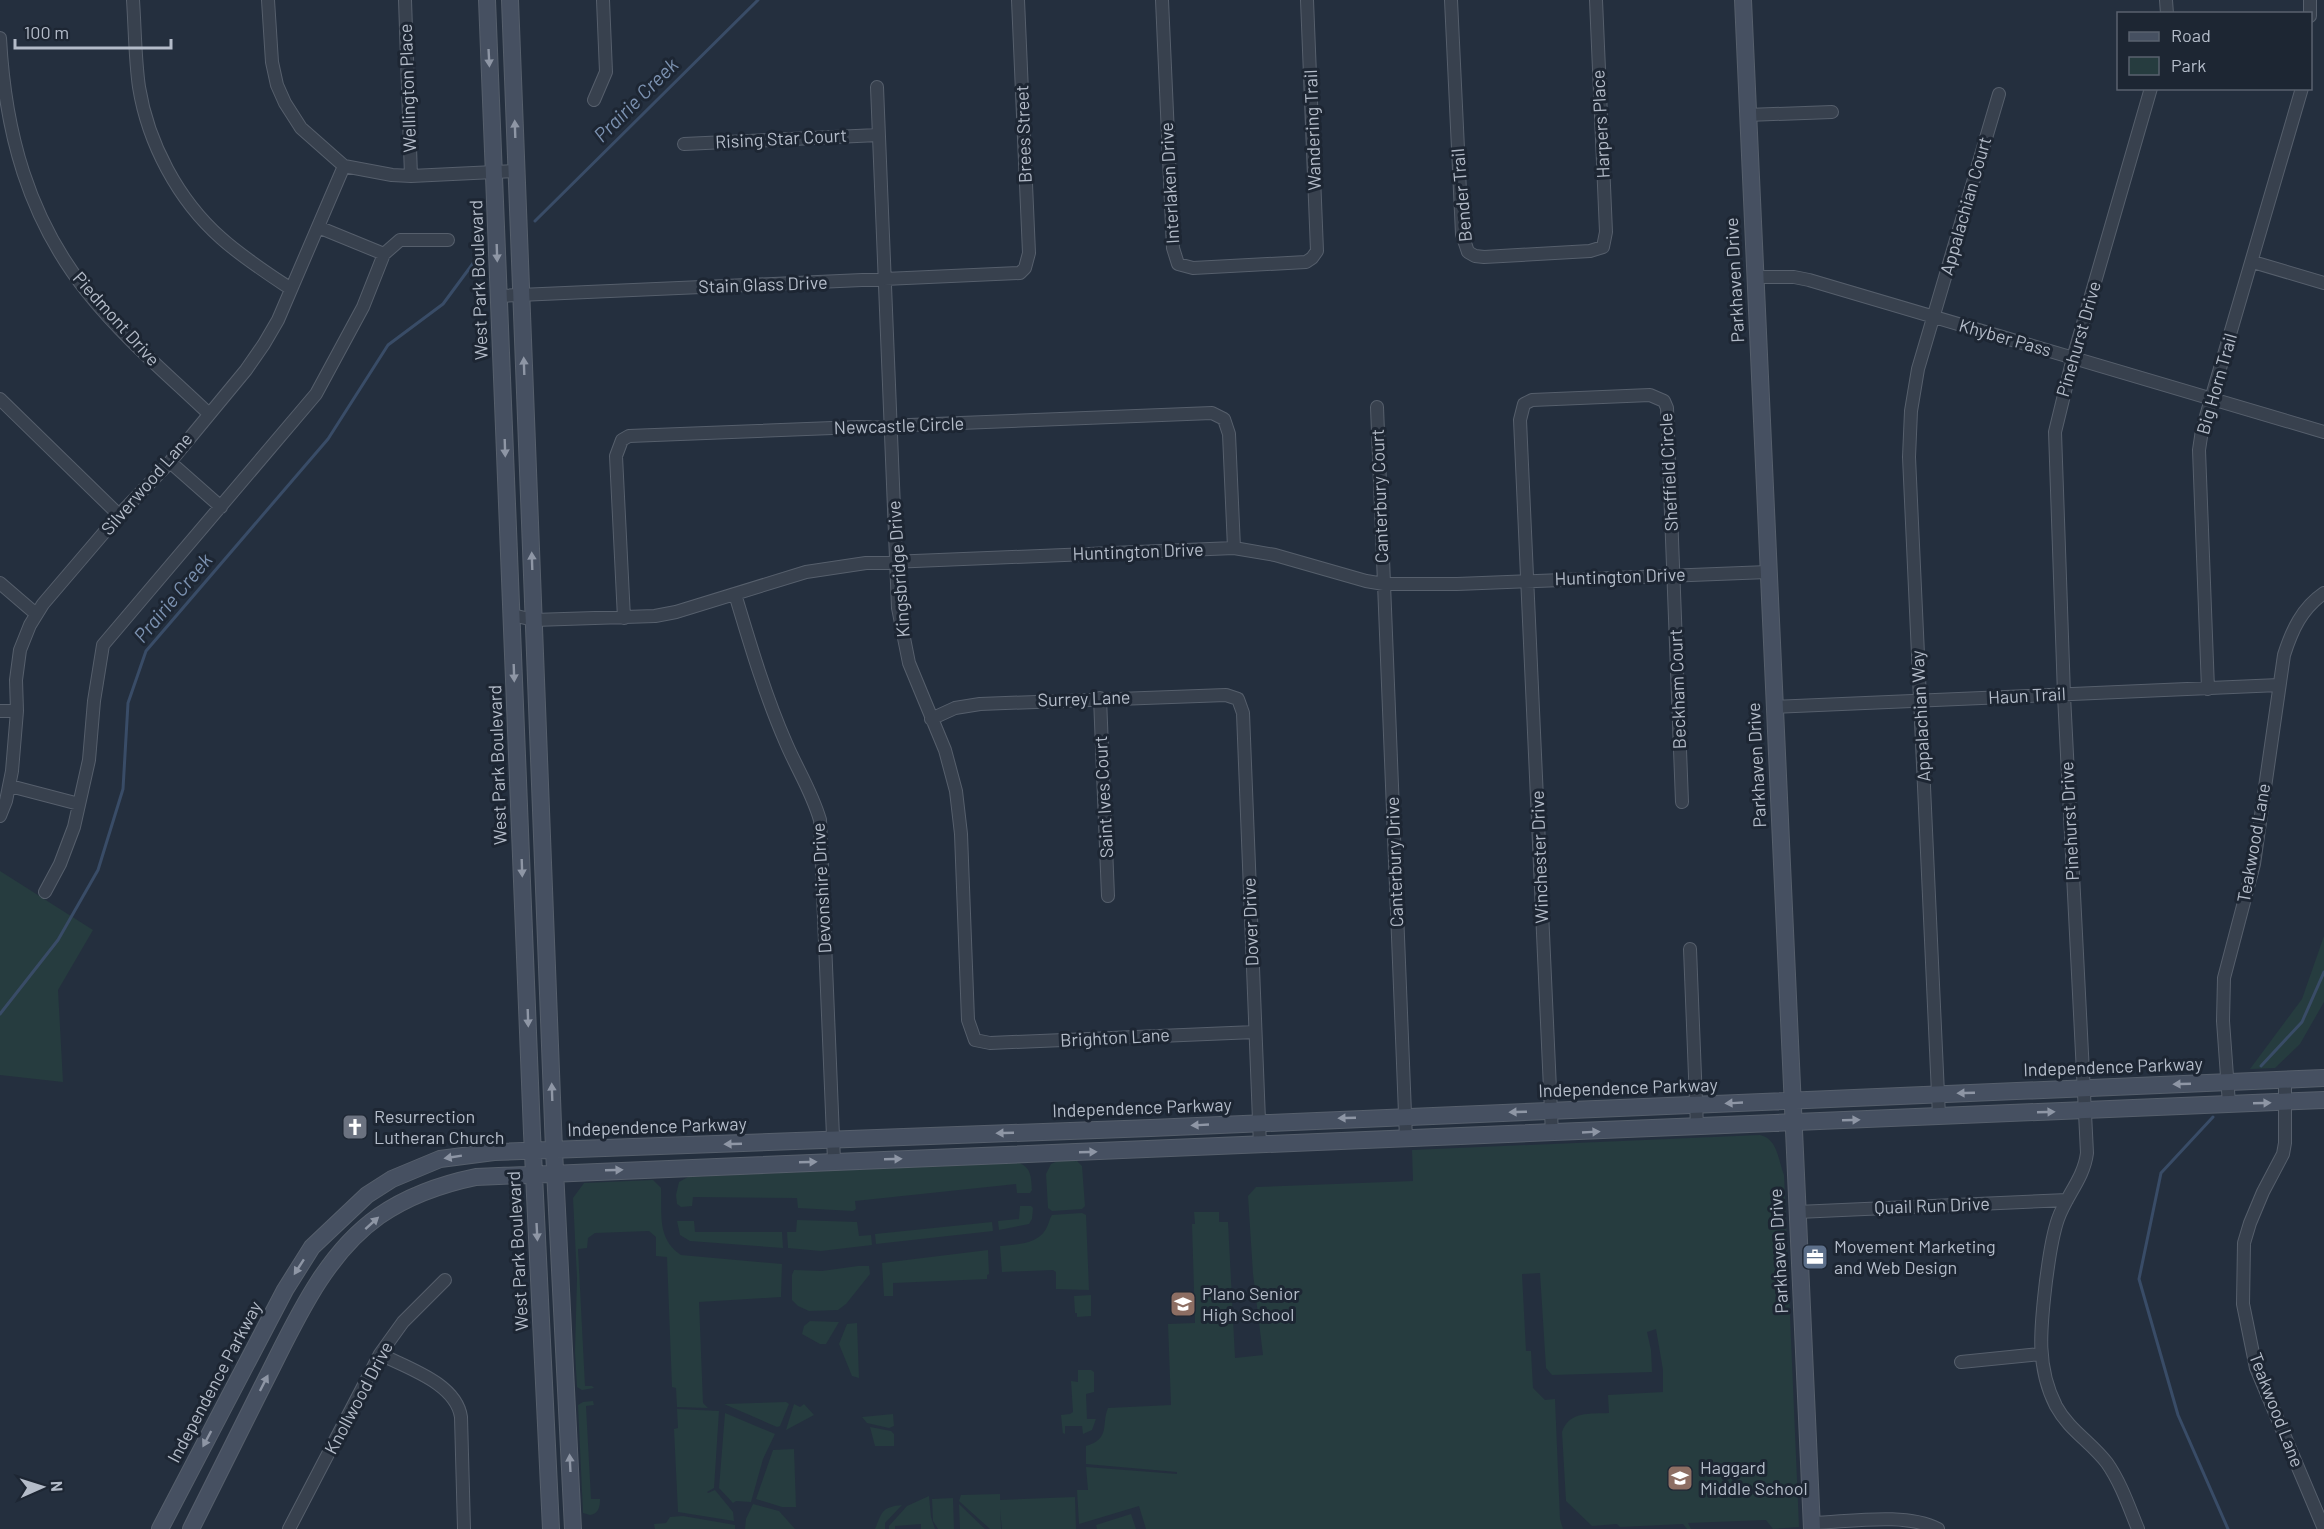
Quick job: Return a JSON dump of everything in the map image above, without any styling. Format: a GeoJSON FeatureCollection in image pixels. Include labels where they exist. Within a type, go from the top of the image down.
{"type":"FeatureCollection","features":[{"type":"Feature","properties":{"kind":"main road","name":"West Park Boulevard"},"geometry":{"type":"LineString","coordinates":[[487,0],[533,1151],[551,1529]]}},
{"type":"Feature","properties":{"kind":"main road"},"geometry":{"type":"LineString","coordinates":[[510,0],[554,1150],[573,1529]]}},
{"type":"Feature","properties":{"kind":"main road","name":"Parkhaven Drive"},"geometry":{"type":"LineString","coordinates":[[1743,0],[1812,1526]]}},
{"type":"Feature","properties":{"kind":"main road","name":"Independence Parkway"},"geometry":{"type":"LineString","coordinates":[[160,1529],[285,1290],[312,1247],[367,1195],[418,1167],[440,1159],[469,1154],[554,1150],[2324,1078]]}},
{"type":"Feature","properties":{"kind":"main road"},"geometry":{"type":"LineString","coordinates":[[191,1529],[305,1305],[338,1254],[379,1216],[425,1192],[449,1183],[476,1177],[1552,1134],[2324,1100]]}},
{"type":"Feature","properties":{"kind":"main road"},"geometry":{"type":"LineString","coordinates":[[667,1146],[668,1168]]}},
{"type":"Feature","properties":{"kind":"street"},"geometry":{"type":"LineString","coordinates":[[134,0],[139,87],[154,139],[171,176],[195,210],[221,238],[260,269],[291,289]]}},
{"type":"Feature","properties":{"kind":"street"},"geometry":{"type":"LineString","coordinates":[[268,0],[272,62],[277,85],[285,104],[301,128],[344,166],[392,175],[411,176],[517,171]]}},
{"type":"Feature","properties":{"kind":"street","name":"Wellington Place"},"geometry":{"type":"LineString","coordinates":[[405,0],[411,176]]}},
{"type":"Feature","properties":{"kind":"street"},"geometry":{"type":"LineString","coordinates":[[594,100],[606,72],[603,0]]}},
{"type":"Feature","properties":{"kind":"street","name":"Brees Street"},"geometry":{"type":"LineString","coordinates":[[1018,0],[1029,253],[1025,268]]}},
{"type":"Feature","properties":{"kind":"street","name":"Interlaken Drive"},"geometry":{"type":"LineString","coordinates":[[1162,0],[1173,248],[1178,264],[1193,268],[1299,263],[1312,258]]}},
{"type":"Feature","properties":{"kind":"street","name":"Wandering Trail"},"geometry":{"type":"LineString","coordinates":[[1307,0],[1317,241],[1317,251],[1312,258]]}},
{"type":"Feature","properties":{"kind":"street","name":"Bender Trail"},"geometry":{"type":"LineString","coordinates":[[1451,0],[1462,234],[1468,252],[1475,256],[1484,256],[1598,250],[1603,247]]}},
{"type":"Feature","properties":{"kind":"street","name":"Harpers Place"},"geometry":{"type":"LineString","coordinates":[[1596,0],[1606,232],[1603,247]]}},
{"type":"Feature","properties":{"kind":"street","name":"Piedmont Drive"},"geometry":{"type":"LineString","coordinates":[[0,38],[2,81],[10,129],[19,162],[37,210],[57,247],[75,276],[102,309],[207,413]]}},
{"type":"Feature","properties":{"kind":"street","name":"Kingsbridge Drive"},"geometry":{"type":"LineString","coordinates":[[877,87],[898,608],[904,644],[917,686],[951,770],[959,813],[968,1020],[975,1040]]}},
{"type":"Feature","properties":{"kind":"street","name":"Pinehurst Drive"},"geometry":{"type":"LineString","coordinates":[[2138,1529],[2122,1490],[2107,1463],[2080,1437],[2058,1409],[2043,1371],[2040,1354],[2041,1320],[2050,1249],[2058,1216],[2086,1163],[2054,449],[2057,416],[2150,90]]}},
{"type":"Feature","properties":{"kind":"street","name":"Big Horn Trail"},"geometry":{"type":"LineString","coordinates":[[2208,689],[2198,468],[2202,430],[2301,90]]}},
{"type":"Feature","properties":{"kind":"street","name":"Appalachian Court"},"geometry":{"type":"LineString","coordinates":[[1933,317],[1999,94]]}},
{"type":"Feature","properties":{"kind":"street"},"geometry":{"type":"LineString","coordinates":[[1747,115],[1832,111]]}},
{"type":"Feature","properties":{"kind":"street","name":"Rising Star Court"},"geometry":{"type":"LineString","coordinates":[[684,144],[879,135]]}},
{"type":"Feature","properties":{"kind":"street","name":"Silverwood Lane"},"geometry":{"type":"LineString","coordinates":[[0,816],[10,786],[15,746],[16,680],[20,650],[36,614],[119,515],[170,462],[207,413],[246,370],[264,344],[278,320],[344,166]]}},
{"type":"Feature","properties":{"kind":"street"},"geometry":{"type":"LineString","coordinates":[[318,227],[384,254]]}},
{"type":"Feature","properties":{"kind":"street"},"geometry":{"type":"LineString","coordinates":[[45,892],[64,855],[74,827],[89,760],[94,701],[103,645],[316,394],[363,308],[384,254],[400,240],[448,240]]}},
{"type":"Feature","properties":{"kind":"street"},"geometry":{"type":"LineString","coordinates":[[2253,262],[2324,283]]}},
{"type":"Feature","properties":{"kind":"street","name":"Stain Glass Drive"},"geometry":{"type":"LineString","coordinates":[[499,296],[1013,275],[1025,268]]}},
{"type":"Feature","properties":{"kind":"street","name":"Khyber Pass"},"geometry":{"type":"LineString","coordinates":[[1754,277],[1794,277],[1809,280],[2324,432]]}},
{"type":"Feature","properties":{"kind":"street","name":"Appalachian Way"},"geometry":{"type":"LineString","coordinates":[[1933,317],[1918,369],[1911,411],[1910,457],[1939,1116]]}},
{"type":"Feature","properties":{"kind":"street","name":"Sheffield Circle"},"geometry":{"type":"LineString","coordinates":[[1528,581],[1521,411],[1524,404],[1532,400],[1552,398],[1650,395],[1664,401],[1668,416],[1674,575]]}},
{"type":"Feature","properties":{"kind":"street"},"geometry":{"type":"LineString","coordinates":[[0,399],[119,515]]}},
{"type":"Feature","properties":{"kind":"street","name":"Canterbury Court"},"geometry":{"type":"LineString","coordinates":[[1377,407],[1384,584]]}},
{"type":"Feature","properties":{"kind":"street","name":"Newcastle Circle"},"geometry":{"type":"LineString","coordinates":[[624,618],[616,456],[622,440],[629,436],[1212,413],[1219,415],[1228,426],[1234,548]]}},
{"type":"Feature","properties":{"kind":"street"},"geometry":{"type":"LineString","coordinates":[[170,462],[220,507]]}},
{"type":"Feature","properties":{"kind":"street","name":"Huntington Drive"},"geometry":{"type":"LineString","coordinates":[[512,615],[534,620],[655,616],[676,612],[822,569],[866,563],[1234,548],[1275,555],[1384,584],[1768,572]]}},
{"type":"Feature","properties":{"kind":"street","name":"Beckham Court"},"geometry":{"type":"LineString","coordinates":[[1674,575],[1682,802]]}},
{"type":"Feature","properties":{"kind":"street","name":"Winchester Drive"},"geometry":{"type":"LineString","coordinates":[[1528,581],[1552,1134]]}},
{"type":"Feature","properties":{"kind":"street"},"geometry":{"type":"LineString","coordinates":[[0,583],[36,614]]}},
{"type":"Feature","properties":{"kind":"street","name":"Canterbury Drive"},"geometry":{"type":"LineString","coordinates":[[1384,584],[1406,1139]]}},
{"type":"Feature","properties":{"kind":"street","name":"Teakwood Lane"},"geometry":{"type":"LineString","coordinates":[[2229,1104],[2223,1021],[2224,978],[2254,864],[2284,655],[2296,622],[2307,608],[2324,593]]}},
{"type":"Feature","properties":{"kind":"street","name":"Devonshire Drive"},"geometry":{"type":"LineString","coordinates":[[735,594],[766,694],[787,745],[813,798],[820,820],[834,1161]]}},
{"type":"Feature","properties":{"kind":"street","name":"Haun Trail"},"geometry":{"type":"LineString","coordinates":[[1774,707],[2279,685]]}},
{"type":"Feature","properties":{"kind":"street","name":"Surrey Lane"},"geometry":{"type":"LineString","coordinates":[[931,719],[955,708],[980,704],[1226,694],[1238,699]]}},
{"type":"Feature","properties":{"kind":"street","name":"Saint Ives Court"},"geometry":{"type":"LineString","coordinates":[[1100,698],[1108,896]]}},
{"type":"Feature","properties":{"kind":"street","name":"Dover Drive"},"geometry":{"type":"LineString","coordinates":[[1238,699],[1243,713],[1260,1146]]}},
{"type":"Feature","properties":{"kind":"street"},"geometry":{"type":"LineString","coordinates":[[0,711],[17,711]]}},
{"type":"Feature","properties":{"kind":"street"},"geometry":{"type":"LineString","coordinates":[[10,786],[79,804]]}},
{"type":"Feature","properties":{"kind":"street"},"geometry":{"type":"LineString","coordinates":[[1690,950],[1696,1127]]}},
{"type":"Feature","properties":{"kind":"street","name":"Brighton Lane"},"geometry":{"type":"LineString","coordinates":[[975,1040],[990,1043],[1255,1032]]}},
{"type":"Feature","properties":{"kind":"street","name":"Teakwood Lane"},"geometry":{"type":"LineString","coordinates":[[2285,1080],[2283,1154],[2263,1192],[2244,1243],[2243,1304],[2256,1368],[2324,1529]]}},
{"type":"Feature","properties":{"kind":"street","name":"Quail Run Drive"},"geometry":{"type":"LineString","coordinates":[[1797,1212],[2067,1200]]}},
{"type":"Feature","properties":{"kind":"street","name":"Knollwood Drive"},"geometry":{"type":"LineString","coordinates":[[290,1529],[380,1354],[403,1322],[446,1280]]}},
{"type":"Feature","properties":{"kind":"street"},"geometry":{"type":"LineString","coordinates":[[380,1354],[447,1389],[457,1403],[461,1417],[464,1529]]}},
{"type":"Feature","properties":{"kind":"street"},"geometry":{"type":"LineString","coordinates":[[1961,1362],[2040,1354]]}},
{"type":"Feature","properties":{"kind":"street"},"geometry":{"type":"LineString","coordinates":[[1812,1526],[1885,1520],[1926,1523],[1938,1529]]}},
{"type":"Feature","properties":{"kind":"green space"},"geometry":{"type":"Polygon","coordinates":[[[0,871],[93,930],[58,990],[63,1082],[0,1075],[0,871]]]}},
{"type":"Feature","properties":{"kind":"green space"},"geometry":{"type":"Polygon","coordinates":[[[2324,936],[2324,1002],[2300,1044],[2275,1068],[2250,1069],[2302,999],[2324,936]]]}},
{"type":"Feature","properties":{"kind":"green space"},"geometry":{"type":"Polygon","coordinates":[[[1760,1135],[1766,1137],[1774,1145],[1784,1175],[1799,1527],[1773,1529],[1766,1520],[1688,1523],[1691,1529],[1687,1529],[1683,1524],[1592,1526],[1566,1501],[1562,1432],[1565,1425],[1581,1415],[1609,1413],[1608,1395],[1663,1392],[1663,1370],[1656,1329],[1647,1332],[1652,1372],[1552,1375],[1546,1368],[1540,1273],[1522,1274],[1526,1351],[1531,1351],[1533,1388],[1545,1400],[1555,1399],[1560,1519],[1563,1529],[1146,1529],[1139,1506],[1079,1524],[1077,1490],[1088,1490],[1086,1467],[1177,1474],[1177,1472],[1086,1464],[1086,1446],[1094,1443],[1102,1435],[1108,1408],[1171,1405],[1168,1324],[1195,1323],[1192,1224],[1195,1224],[1194,1212],[1219,1212],[1219,1222],[1228,1222],[1235,1358],[1263,1355],[1253,1274],[1248,1196],[1256,1187],[1413,1181],[1412,1150],[1760,1135]]]}},
{"type":"Feature","properties":{"kind":"green space"},"geometry":{"type":"Polygon","coordinates":[[[1058,1161],[1077,1161],[1082,1166],[1085,1206],[1082,1209],[1052,1211],[1048,1208],[1046,1174],[1051,1164],[1058,1161]]]}},
{"type":"Feature","properties":{"kind":"green space"},"geometry":{"type":"Polygon","coordinates":[[[1019,1163],[1030,1174],[1032,1190],[1030,1193],[1017,1193],[1016,1184],[855,1201],[856,1209],[853,1211],[798,1208],[797,1198],[693,1197],[692,1206],[681,1207],[677,1204],[676,1195],[679,1182],[688,1177],[1019,1163]]]}},
{"type":"Feature","properties":{"kind":"green space"},"geometry":{"type":"Polygon","coordinates":[[[653,1180],[661,1188],[661,1217],[664,1234],[673,1249],[681,1255],[782,1264],[781,1297],[699,1302],[703,1403],[708,1408],[677,1407],[676,1388],[672,1387],[667,1257],[656,1256],[656,1237],[649,1231],[595,1233],[588,1238],[587,1248],[578,1249],[585,1386],[594,1388],[582,1390],[577,1387],[575,1352],[577,1278],[573,1198],[584,1183],[653,1180]]]}},
{"type":"Feature","properties":{"kind":"green space"},"geometry":{"type":"Polygon","coordinates":[[[1020,1206],[1033,1208],[1029,1224],[999,1230],[998,1221],[1019,1219],[1020,1206]]]}},
{"type":"Feature","properties":{"kind":"green space"},"geometry":{"type":"Polygon","coordinates":[[[1082,1213],[1086,1215],[1089,1290],[1056,1289],[1056,1272],[1053,1270],[1002,1272],[1000,1246],[1032,1241],[1046,1229],[1052,1215],[1082,1213]]]}},
{"type":"Feature","properties":{"kind":"green space"},"geometry":{"type":"Polygon","coordinates":[[[797,1220],[857,1222],[859,1236],[871,1235],[872,1245],[821,1251],[788,1248],[787,1232],[796,1232],[797,1220]]]}},
{"type":"Feature","properties":{"kind":"green space"},"geometry":{"type":"Polygon","coordinates":[[[677,1221],[694,1221],[695,1232],[782,1232],[783,1248],[690,1241],[680,1235],[677,1221]]]}},
{"type":"Feature","properties":{"kind":"green space"},"geometry":{"type":"Polygon","coordinates":[[[992,1222],[993,1231],[876,1244],[875,1234],[992,1222]]]}},
{"type":"Feature","properties":{"kind":"green space"},"geometry":{"type":"Polygon","coordinates":[[[988,1250],[989,1274],[987,1279],[893,1283],[893,1296],[884,1296],[882,1263],[988,1250]]]}},
{"type":"Feature","properties":{"kind":"green space"},"geometry":{"type":"Polygon","coordinates":[[[869,1266],[870,1274],[846,1304],[838,1310],[809,1311],[792,1300],[794,1270],[822,1271],[869,1266]]]}},
{"type":"Feature","properties":{"kind":"green space"},"geometry":{"type":"Polygon","coordinates":[[[1091,1295],[1091,1316],[1077,1317],[1074,1296],[1091,1295]]]}},
{"type":"Feature","properties":{"kind":"green space"},"geometry":{"type":"Polygon","coordinates":[[[810,1321],[839,1322],[826,1344],[820,1344],[802,1334],[804,1326],[810,1321]]]}},
{"type":"Feature","properties":{"kind":"green space"},"geometry":{"type":"Polygon","coordinates":[[[857,1323],[859,1378],[852,1376],[839,1344],[847,1324],[857,1323]]]}},
{"type":"Feature","properties":{"kind":"green space"},"geometry":{"type":"Polygon","coordinates":[[[1078,1370],[1094,1372],[1094,1392],[1086,1394],[1087,1419],[1096,1419],[1092,1430],[1083,1434],[1082,1426],[1065,1426],[1063,1435],[1061,1415],[1073,1412],[1071,1381],[1078,1382],[1078,1370]]]}},
{"type":"Feature","properties":{"kind":"green space"},"geometry":{"type":"Polygon","coordinates":[[[593,1401],[594,1405],[586,1406],[591,1499],[600,1499],[600,1502],[597,1511],[590,1515],[583,1513],[578,1405],[593,1401]]]}},
{"type":"Feature","properties":{"kind":"green space"},"geometry":{"type":"Polygon","coordinates":[[[786,1402],[789,1404],[780,1426],[777,1427],[724,1404],[786,1402]]]}},
{"type":"Feature","properties":{"kind":"green space"},"geometry":{"type":"Polygon","coordinates":[[[794,1404],[800,1407],[804,1404],[814,1415],[786,1430],[794,1404]]]}},
{"type":"Feature","properties":{"kind":"green space"},"geometry":{"type":"Polygon","coordinates":[[[677,1409],[719,1411],[714,1488],[707,1492],[715,1490],[733,1512],[734,1521],[678,1512],[674,1429],[678,1428],[677,1409]]]}},
{"type":"Feature","properties":{"kind":"green space"},"geometry":{"type":"Polygon","coordinates":[[[725,1413],[775,1434],[763,1459],[751,1502],[736,1501],[733,1503],[719,1488],[725,1413]]]}},
{"type":"Feature","properties":{"kind":"green space"},"geometry":{"type":"Polygon","coordinates":[[[893,1414],[894,1426],[889,1428],[867,1423],[862,1417],[893,1414]]]}},
{"type":"Feature","properties":{"kind":"green space"},"geometry":{"type":"Polygon","coordinates":[[[870,1427],[891,1431],[894,1434],[894,1446],[875,1446],[870,1427]]]}},
{"type":"Feature","properties":{"kind":"green space"},"geometry":{"type":"Polygon","coordinates":[[[794,1449],[796,1507],[782,1507],[756,1499],[773,1450],[794,1449]]]}},
{"type":"Feature","properties":{"kind":"green space"},"geometry":{"type":"Polygon","coordinates":[[[1000,1494],[1000,1500],[1075,1497],[1076,1529],[1002,1529],[1000,1509],[1001,1529],[990,1529],[959,1501],[961,1495],[1000,1494]]]}},
{"type":"Feature","properties":{"kind":"green space"},"geometry":{"type":"Polygon","coordinates":[[[929,1496],[935,1529],[921,1529],[921,1524],[895,1526],[895,1529],[889,1529],[889,1526],[907,1506],[929,1496]]]}},
{"type":"Feature","properties":{"kind":"green space"},"geometry":{"type":"Polygon","coordinates":[[[953,1498],[954,1529],[938,1529],[933,1521],[932,1499],[953,1498]]]}},
{"type":"Feature","properties":{"kind":"green space"},"geometry":{"type":"Polygon","coordinates":[[[753,1504],[779,1511],[795,1529],[745,1529],[746,1519],[753,1504]]]}},
{"type":"Feature","properties":{"kind":"green space"},"geometry":{"type":"Polygon","coordinates":[[[959,1504],[985,1529],[960,1529],[959,1504]]]}},
{"type":"Feature","properties":{"kind":"green space"},"geometry":{"type":"Polygon","coordinates":[[[902,1505],[885,1523],[885,1529],[875,1529],[886,1509],[902,1505]]]}},
{"type":"Feature","properties":{"kind":"green space"},"geometry":{"type":"Polygon","coordinates":[[[1131,1514],[1136,1529],[1097,1529],[1096,1525],[1131,1514]]]}},
{"type":"Feature","properties":{"kind":"green space"},"geometry":{"type":"Polygon","coordinates":[[[683,1516],[735,1525],[735,1529],[655,1529],[654,1524],[666,1523],[670,1517],[683,1516]]]}},
{"type":"Feature","properties":{"kind":"waterway","name":"Prairie Creek"},"geometry":{"type":"LineString","coordinates":[[535,221],[758,0]]}},
{"type":"Feature","properties":{"kind":"waterway","name":"Prairie Creek"},"geometry":{"type":"LineString","coordinates":[[0,1014],[58,940],[98,870],[123,789],[128,703],[146,651],[328,439],[388,345],[443,304],[477,258]]}},
{"type":"Feature","properties":{"kind":"waterway"},"geometry":{"type":"LineString","coordinates":[[2261,1066],[2302,1022],[2324,972]]}},
{"type":"Feature","properties":{"kind":"waterway"},"geometry":{"type":"LineString","coordinates":[[2213,1117],[2161,1173],[2139,1279],[2178,1415],[2228,1529]]}},
{"type":"Feature","properties":{"kind":"place","name":"Resurrection Lutheran Church"},"geometry":{"type":"Point","coordinates":[355,1127]}},
{"type":"Feature","properties":{"kind":"place","name":"Movement Marketing and Web Design"},"geometry":{"type":"Point","coordinates":[1815,1257]}},
{"type":"Feature","properties":{"kind":"place","name":"Plano Senior High School"},"geometry":{"type":"Point","coordinates":[1183,1304]}},
{"type":"Feature","properties":{"kind":"place","name":"Haggard Middle School"},"geometry":{"type":"Point","coordinates":[1680,1478]}}]}
